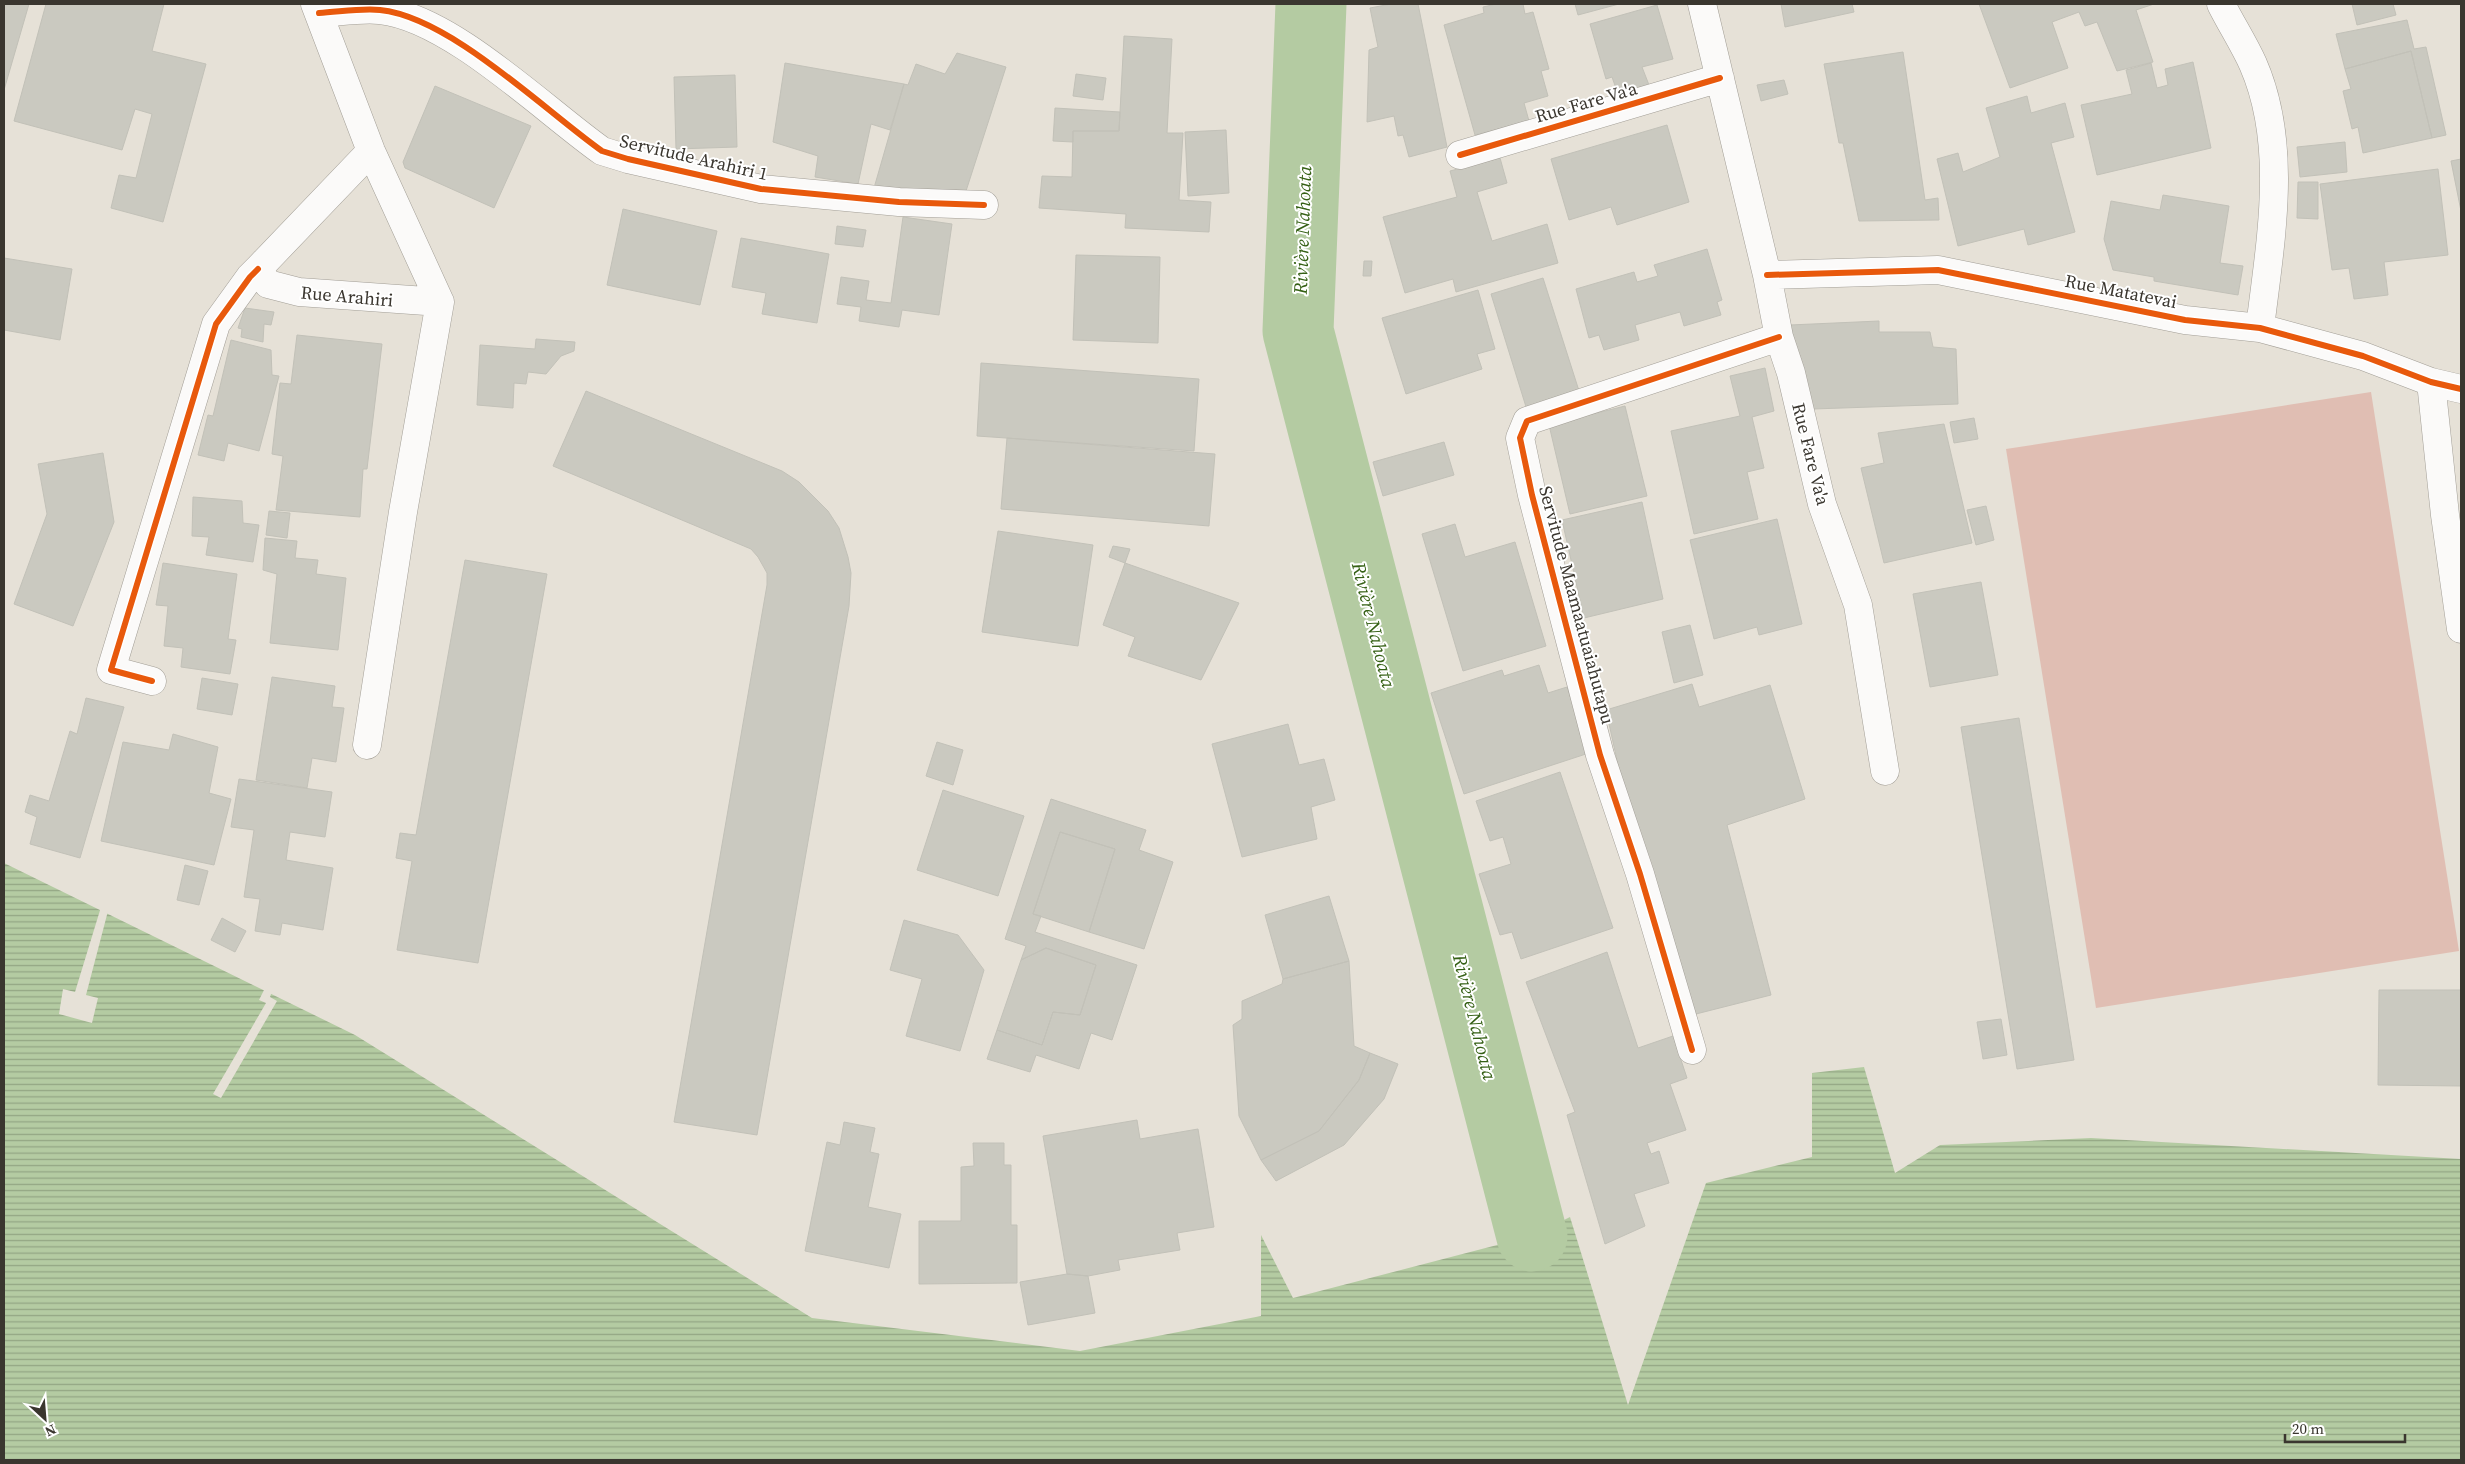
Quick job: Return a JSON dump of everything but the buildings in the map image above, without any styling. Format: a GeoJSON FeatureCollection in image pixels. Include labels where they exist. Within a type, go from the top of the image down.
{"type":"FeatureCollection","features":[{"type":"Feature","properties":{"kind":"street","name":"Rue Fare Va'a"},"geometry":{"type":"LineString","coordinates":[[1702,4],[1767,275],[1779,337],[1791,373],[1822,504],[1858,605],[1886,771]]}},
{"type":"Feature","properties":{"kind":"street"},"geometry":{"type":"LineString","coordinates":[[2221,4],[2253,65],[2265,104],[2271,141],[2273,183],[2272,230],[2260,328]]}},
{"type":"Feature","properties":{"kind":"street"},"geometry":{"type":"LineString","coordinates":[[317,8],[371,151],[440,302],[403,512],[367,745]]}},
{"type":"Feature","properties":{"kind":"street","name":"Servitude Arahiri 1"},"geometry":{"type":"LineString","coordinates":[[317,8],[381,10],[413,19],[459,42],[602,150],[628,159],[760,189],[899,202],[984,205]]}},
{"type":"Feature","properties":{"kind":"street","name":"Rue Fare Va'a"},"geometry":{"type":"LineString","coordinates":[[1460,155],[1720,78]]}},
{"type":"Feature","properties":{"kind":"street"},"geometry":{"type":"LineString","coordinates":[[152,681],[111,670],[216,324],[250,277],[371,151]]}},
{"type":"Feature","properties":{"kind":"street","name":"Rue Arahiri"},"geometry":{"type":"LineString","coordinates":[[258,269],[268,284],[299,292],[440,302]]}},
{"type":"Feature","properties":{"kind":"street","name":"Rue Matatevai"},"geometry":{"type":"LineString","coordinates":[[1767,275],[1938,270],[2184,320],[2260,328],[2362,356],[2431,382],[2461,389]]}},
{"type":"Feature","properties":{"kind":"street","name":"Servitude Maamaatuaiahutapu"},"geometry":{"type":"LineString","coordinates":[[1692,1050],[1640,874],[1600,755],[1532,495],[1520,438],[1527,421],[1779,337]]}},
{"type":"Feature","properties":{"kind":"street"},"geometry":{"type":"LineString","coordinates":[[2431,382],[2445,515],[2461,629]]}},
{"type":"Feature","properties":{"kind":"shaded area"},"geometry":{"type":"Polygon","coordinates":[[[2371,392],[2459,951],[2096,1008],[2006,449],[2371,392]]]}},
{"type":"Feature","properties":{"kind":"shaded area"},"geometry":{"type":"Polygon","coordinates":[[[4,863],[355,1035],[812,1318],[1080,1351],[1261,1316],[1261,1235],[1293,1298],[1532,1236],[1570,1217],[1628,1405],[1706,1183],[1812,1157],[1812,1073],[1864,1067],[1895,1173],[1940,1145],[2091,1138],[2461,1159],[2461,1460],[4,1460],[4,863]]]}},
{"type":"Feature","properties":{"kind":"pier"},"geometry":{"type":"Polygon","coordinates":[[[101,907],[108,911],[86,995],[98,998],[92,1023],[59,1014],[63,989],[75,992],[101,907]]]}},
{"type":"Feature","properties":{"kind":"pier"},"geometry":{"type":"Polygon","coordinates":[[[265,988],[272,991],[270,997],[277,1001],[221,1098],[213,1094],[266,1003],[259,1000],[265,988]]]}},
{"type":"Feature","properties":{"kind":"waterway","name":"Rivière Nahoata"},"geometry":{"type":"LineString","coordinates":[[1311,4],[1298,331],[1532,1236]]}},
{"type":"Feature","properties":{"kind":"cycle path"},"geometry":{"type":"LineString","coordinates":[[319,13],[380,10],[407,16],[436,29],[496,68],[602,151],[628,159],[761,189],[899,202],[984,205]]}},
{"type":"Feature","properties":{"kind":"cycle path"},"geometry":{"type":"LineString","coordinates":[[1460,155],[1720,78]]}},
{"type":"Feature","properties":{"kind":"cycle path"},"geometry":{"type":"LineString","coordinates":[[152,681],[111,670],[216,324],[250,277],[258,269]]}},
{"type":"Feature","properties":{"kind":"cycle path"},"geometry":{"type":"LineString","coordinates":[[1767,275],[1938,270],[2185,320],[2260,328],[2363,356],[2431,382],[2461,389]]}},
{"type":"Feature","properties":{"kind":"cycle path"},"geometry":{"type":"LineString","coordinates":[[1692,1050],[1640,874],[1600,755],[1532,495],[1520,438],[1527,421],[1779,337]]}}]}
